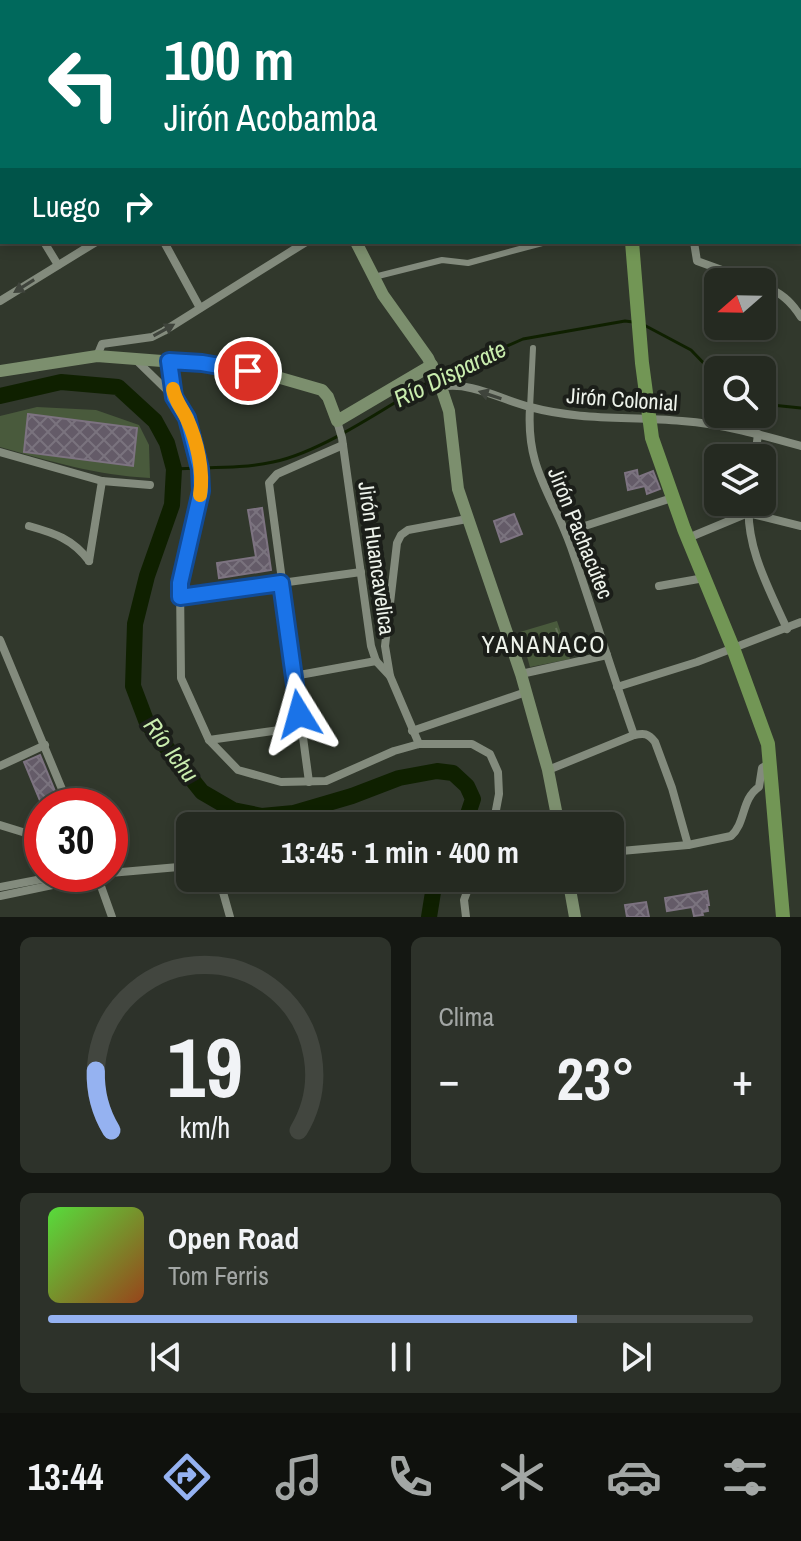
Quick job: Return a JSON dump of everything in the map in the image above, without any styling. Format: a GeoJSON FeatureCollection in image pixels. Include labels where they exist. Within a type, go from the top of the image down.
{"type":"FeatureCollection","features":[{"type":"Feature","properties":{"kind":"highway"},"geometry":{"type":"LineString","coordinates":[[632,244],[640,345],[652,438],[672,498],[768,744],[783,917]]}},
{"type":"Feature","properties":{"kind":"main road"},"geometry":{"type":"LineString","coordinates":[[357,244],[391,308],[437,376],[449,411],[455,471],[467,519],[521,674],[548,770],[556,812]]}},
{"type":"Feature","properties":{"kind":"main road"},"geometry":{"type":"LineString","coordinates":[[0,371],[97,356],[227,366],[322,390],[328,397],[341,434],[437,376]]}},
{"type":"Feature","properties":{"kind":"main road"},"geometry":{"type":"LineString","coordinates":[[571,892],[575,917]]}},
{"type":"Feature","properties":{"kind":"street"},"geometry":{"type":"LineString","coordinates":[[45,244],[58,265]]}},
{"type":"Feature","properties":{"kind":"street"},"geometry":{"type":"LineString","coordinates":[[0,301],[93,244]]}},
{"type":"Feature","properties":{"kind":"street"},"geometry":{"type":"LineString","coordinates":[[165,244],[200,308]]}},
{"type":"Feature","properties":{"kind":"street"},"geometry":{"type":"LineString","coordinates":[[97,356],[102,344],[152,337],[303,244]]}},
{"type":"Feature","properties":{"kind":"street"},"geometry":{"type":"LineString","coordinates":[[374,277],[442,260],[468,263],[539,244]]}},
{"type":"Feature","properties":{"kind":"street"},"geometry":{"type":"LineString","coordinates":[[694,244],[697,261],[716,268]]}},
{"type":"Feature","properties":{"kind":"street"},"geometry":{"type":"LineString","coordinates":[[776,291],[790,300],[801,317]]}},
{"type":"Feature","properties":{"kind":"street","name":"Jirón Pachacútec"},"geometry":{"type":"LineString","coordinates":[[533,348],[529,431],[531,455],[566,532],[634,735]]}},
{"type":"Feature","properties":{"kind":"street"},"geometry":{"type":"LineString","coordinates":[[136,359],[174,397],[187,418],[198,458],[201,483],[180,583],[181,678],[209,740],[238,770],[281,782],[309,782],[337,777],[394,751],[419,744],[472,744],[490,754],[498,772],[495,812]]}},
{"type":"Feature","properties":{"kind":"street"},"geometry":{"type":"LineString","coordinates":[[169,361],[174,397]]}},
{"type":"Feature","properties":{"kind":"street","name":"Jirón Colonial"},"geometry":{"type":"LineString","coordinates":[[437,376],[530,408],[606,420],[649,418],[724,426],[801,446]]}},
{"type":"Feature","properties":{"kind":"street"},"geometry":{"type":"LineString","coordinates":[[309,782],[269,483],[277,474],[341,434]]}},
{"type":"Feature","properties":{"kind":"street","name":"Jirón Huancavelica"},"geometry":{"type":"LineString","coordinates":[[341,434],[371,646],[376,661],[390,676]]}},
{"type":"Feature","properties":{"kind":"street"},"geometry":{"type":"LineString","coordinates":[[757,444],[758,434]]}},
{"type":"Feature","properties":{"kind":"street"},"geometry":{"type":"LineString","coordinates":[[0,452],[102,481],[150,485]]}},
{"type":"Feature","properties":{"kind":"street"},"geometry":{"type":"LineString","coordinates":[[29,526],[61,535],[89,561],[102,481]]}},
{"type":"Feature","properties":{"kind":"street"},"geometry":{"type":"LineString","coordinates":[[566,532],[672,498]]}},
{"type":"Feature","properties":{"kind":"street"},"geometry":{"type":"LineString","coordinates":[[688,538],[741,516]]}},
{"type":"Feature","properties":{"kind":"street"},"geometry":{"type":"LineString","coordinates":[[748,516],[760,568],[787,629]]}},
{"type":"Feature","properties":{"kind":"street"},"geometry":{"type":"LineString","coordinates":[[760,516],[801,526]]}},
{"type":"Feature","properties":{"kind":"street"},"geometry":{"type":"LineString","coordinates":[[419,744],[386,661],[385,634],[397,543],[408,530],[467,519]]}},
{"type":"Feature","properties":{"kind":"street"},"geometry":{"type":"LineString","coordinates":[[180,597],[361,572]]}},
{"type":"Feature","properties":{"kind":"street"},"geometry":{"type":"LineString","coordinates":[[659,586],[704,578]]}},
{"type":"Feature","properties":{"kind":"street"},"geometry":{"type":"LineString","coordinates":[[617,687],[801,622]]}},
{"type":"Feature","properties":{"kind":"street"},"geometry":{"type":"LineString","coordinates":[[0,640],[3,655],[62,788]]}},
{"type":"Feature","properties":{"kind":"street"},"geometry":{"type":"LineString","coordinates":[[521,674],[607,655]]}},
{"type":"Feature","properties":{"kind":"street"},"geometry":{"type":"LineString","coordinates":[[294,676],[376,661]]}},
{"type":"Feature","properties":{"kind":"street"},"geometry":{"type":"LineString","coordinates":[[412,731],[526,692]]}},
{"type":"Feature","properties":{"kind":"street"},"geometry":{"type":"LineString","coordinates":[[209,740],[301,727]]}},
{"type":"Feature","properties":{"kind":"street"},"geometry":{"type":"LineString","coordinates":[[548,770],[634,735],[644,733],[650,736],[672,788],[688,845]]}},
{"type":"Feature","properties":{"kind":"street"},"geometry":{"type":"LineString","coordinates":[[0,766],[45,745]]}},
{"type":"Feature","properties":{"kind":"street"},"geometry":{"type":"LineString","coordinates":[[624,851],[716,841],[736,832],[749,796],[759,787],[760,770],[770,763]]}},
{"type":"Feature","properties":{"kind":"street"},"geometry":{"type":"LineString","coordinates":[[0,825],[24,832]]}},
{"type":"Feature","properties":{"kind":"street"},"geometry":{"type":"LineString","coordinates":[[128,872],[176,867]]}},
{"type":"Feature","properties":{"kind":"street"},"geometry":{"type":"LineString","coordinates":[[0,887],[24,882]]}},
{"type":"Feature","properties":{"kind":"street"},"geometry":{"type":"LineString","coordinates":[[0,896],[24,891]]}},
{"type":"Feature","properties":{"kind":"street"},"geometry":{"type":"LineString","coordinates":[[107,892],[112,917]]}},
{"type":"Feature","properties":{"kind":"street"},"geometry":{"type":"LineString","coordinates":[[223,892],[230,917]]}},
{"type":"Feature","properties":{"kind":"street"},"geometry":{"type":"LineString","coordinates":[[466,917],[464,900],[467,892]]}},
{"type":"Feature","properties":{"kind":"green space"},"geometry":{"type":"Polygon","coordinates":[[[37,407],[96,410],[139,425],[149,445],[150,478],[92,471],[0,447],[0,416],[37,407]]]}},
{"type":"Feature","properties":{"kind":"green space"},"geometry":{"type":"Polygon","coordinates":[[[557,621],[570,659],[530,667],[520,632],[557,621]]]}},
{"type":"Feature","properties":{"kind":"building"},"geometry":{"type":"Polygon","coordinates":[[[28,414],[137,428],[133,466],[24,452],[28,414]]]}},
{"type":"Feature","properties":{"kind":"building"},"geometry":{"type":"Polygon","coordinates":[[[637,470],[638,477],[653,471],[660,489],[647,494],[645,486],[628,490],[625,473],[637,470]]]}},
{"type":"Feature","properties":{"kind":"building"},"geometry":{"type":"Polygon","coordinates":[[[262,508],[271,570],[219,578],[217,563],[256,557],[248,510],[262,508]]]}},
{"type":"Feature","properties":{"kind":"building"},"geometry":{"type":"Polygon","coordinates":[[[514,514],[522,534],[501,542],[494,521],[514,514]]]}},
{"type":"Feature","properties":{"kind":"building"},"geometry":{"type":"Polygon","coordinates":[[[40,755],[54,788],[35,788],[24,762],[40,755]]]}},
{"type":"Feature","properties":{"kind":"building"},"geometry":{"type":"Polygon","coordinates":[[[707,891],[708,911],[702,912],[703,915],[694,916],[692,907],[667,911],[665,898],[707,891]]]}},
{"type":"Feature","properties":{"kind":"building"},"geometry":{"type":"Polygon","coordinates":[[[646,902],[649,917],[627,917],[625,905],[646,902]]]}},
{"type":"Feature","properties":{"kind":"waterway","name":"Río Disparate"},"geometry":{"type":"LineString","coordinates":[[439,376],[523,339],[633,322]]}},
{"type":"Feature","properties":{"kind":"waterway","name":"Río Disparate"},"geometry":{"type":"LineString","coordinates":[[644,325],[691,350],[704,363]]}},
{"type":"Feature","properties":{"kind":"waterway","name":"Río Disparate"},"geometry":{"type":"LineString","coordinates":[[174,469],[249,466],[292,457],[354,427],[432,380]]}},
{"type":"Feature","properties":{"kind":"waterway","name":"Río Ichu"},"geometry":{"type":"LineString","coordinates":[[0,396],[61,382],[118,387],[155,421],[167,443],[174,469],[172,505],[147,576],[135,624],[133,686],[147,723],[202,792],[233,810],[243,812]]}},
{"type":"Feature","properties":{"kind":"waterway","name":"Río Disparate"},"geometry":{"type":"LineString","coordinates":[[776,405],[801,408]]}},
{"type":"Feature","properties":{"kind":"waterway","name":"Río Ichu"},"geometry":{"type":"LineString","coordinates":[[297,812],[399,778],[437,771],[453,773],[467,786],[473,799],[469,812]]}},
{"type":"Feature","properties":{"kind":"waterway","name":"Río Ichu"},"geometry":{"type":"LineString","coordinates":[[429,917],[433,892]]}},
{"type":"Feature","properties":{"kind":"slow traffic"},"geometry":{"type":"LineString","coordinates":[[173,389],[174,397],[187,418],[198,458],[200,495]]}},
{"type":"Feature","properties":{"kind":"district","name":"YANANACO"},"geometry":{"type":"Point","coordinates":[544,645]}},
{"type":"Feature","properties":{"kind":"route"},"geometry":{"type":"LineString","coordinates":[[248,371],[169,361],[174,397],[187,418],[200,469],[201,491],[180,583],[180,597],[281,583],[299,714]]}}]}
